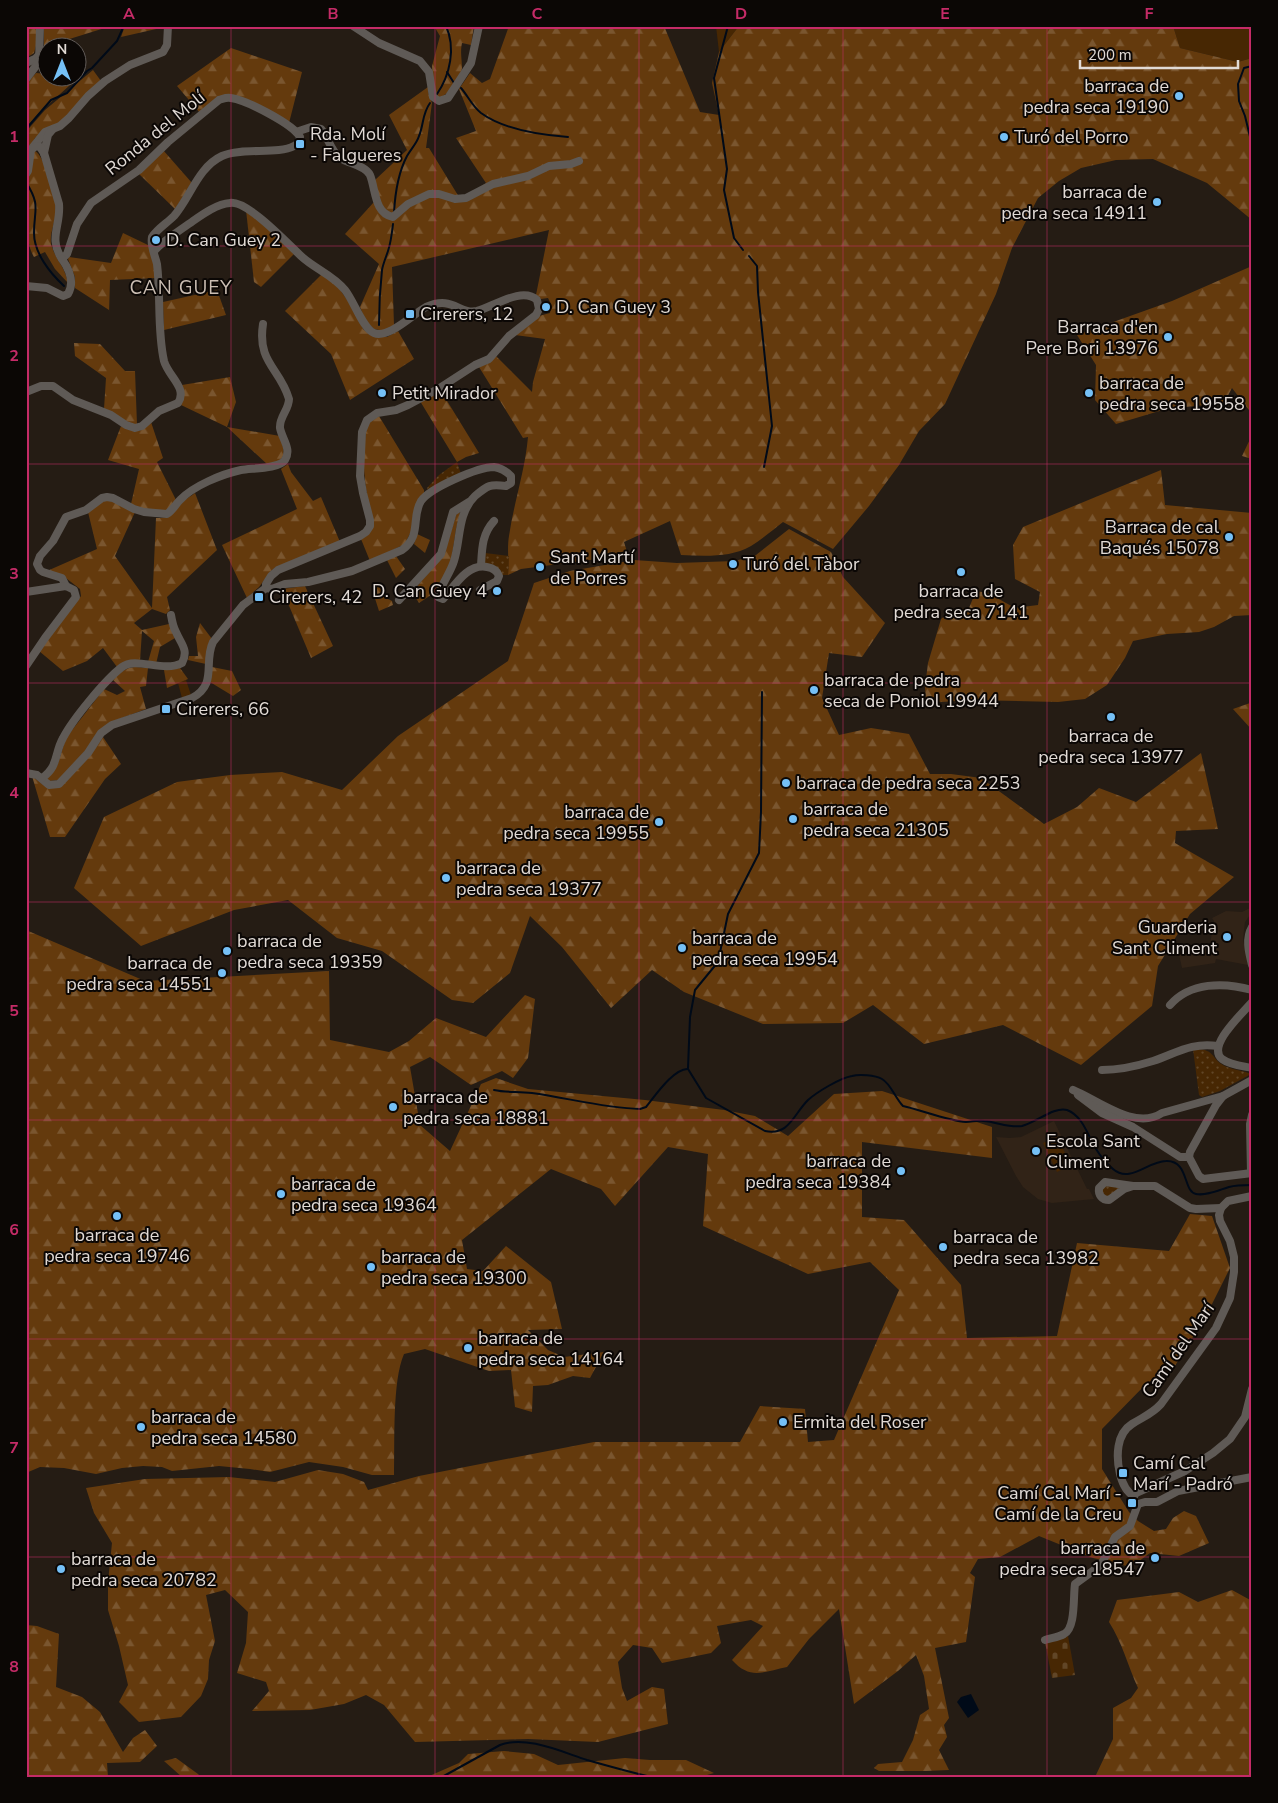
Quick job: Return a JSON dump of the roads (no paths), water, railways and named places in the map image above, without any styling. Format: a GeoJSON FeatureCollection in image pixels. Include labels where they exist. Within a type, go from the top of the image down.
{"type":"FeatureCollection","features":[{"type":"Feature","properties":{"kind":"street"},"geometry":{"type":"LineString","coordinates":[[44,153],[48,135],[69,118],[88,96],[105,81],[130,65],[165,50],[168,43],[168,26]]}},
{"type":"Feature","properties":{"kind":"street"},"geometry":{"type":"LineString","coordinates":[[353,26],[379,44],[420,60],[429,72],[433,97],[439,101],[448,98],[471,63],[479,26]]}},
{"type":"Feature","properties":{"kind":"street"},"geometry":{"type":"LineString","coordinates":[[26,63],[35,60],[38,56]]}},
{"type":"Feature","properties":{"kind":"street"},"geometry":{"type":"LineString","coordinates":[[26,79],[38,64]]}},
{"type":"Feature","properties":{"kind":"street","name":"Ronda del Molí"},"geometry":{"type":"LineString","coordinates":[[62,259],[66,254],[80,217],[91,203],[139,170],[168,142],[219,100],[226,98],[236,100],[273,116],[296,132]]}},
{"type":"Feature","properties":{"kind":"street"},"geometry":{"type":"LineString","coordinates":[[26,392],[41,386],[53,386],[73,400],[110,415],[135,428],[142,426],[159,411],[178,403],[181,397],[180,389],[164,363],[159,306],[159,280],[151,242],[153,235],[174,216],[183,204],[198,179],[217,159],[223,156],[292,148],[300,141],[300,137],[296,132],[311,127],[320,129],[339,157],[367,171],[377,203],[387,214],[393,217],[408,204],[423,196],[434,194],[455,199],[466,198],[494,184],[528,176],[549,166],[571,164],[579,161]]}},
{"type":"Feature","properties":{"kind":"street"},"geometry":{"type":"LineString","coordinates":[[26,174],[33,147],[45,132],[55,128]]}},
{"type":"Feature","properties":{"kind":"street"},"geometry":{"type":"LineString","coordinates":[[26,286],[47,288],[63,296],[68,294],[71,287],[68,269],[55,244],[60,212],[59,204],[44,153],[40,147],[33,147]]}},
{"type":"Feature","properties":{"kind":"street"},"geometry":{"type":"LineString","coordinates":[[26,773],[42,778],[47,784],[59,784],[88,753],[101,733],[112,725],[192,698],[200,693],[207,683],[213,642],[243,605],[266,588],[267,582],[278,570],[351,540],[366,532],[370,526],[360,476],[362,432],[367,420],[377,413],[396,410],[408,405],[438,389],[475,365],[489,359],[509,336],[536,315],[539,309],[538,303],[532,296],[510,297],[472,311],[442,302],[421,310],[386,334],[374,334],[365,326],[352,299],[340,284],[308,262],[250,210],[235,203],[226,204],[197,218],[165,240],[154,251]]}},
{"type":"Feature","properties":{"kind":"street"},"geometry":{"type":"LineString","coordinates":[[66,586],[62,578],[43,572],[38,564],[40,556],[53,541],[66,517],[86,510],[102,498],[107,497],[144,512],[167,514],[185,496],[215,479],[240,470],[276,466],[284,462],[287,455],[287,447],[280,425],[281,419],[288,407],[289,399],[264,351],[261,341],[263,324]]}},
{"type":"Feature","properties":{"kind":"street"},"geometry":{"type":"LineString","coordinates":[[266,588],[272,589],[285,584],[304,583],[360,569],[399,552],[408,546],[414,537],[419,505],[423,498],[431,492],[458,478],[485,468],[499,468],[511,476],[512,480],[508,486],[494,484],[487,486],[470,501],[453,512],[441,554],[399,600]]}},
{"type":"Feature","properties":{"kind":"street"},"geometry":{"type":"LineString","coordinates":[[470,501],[460,523],[454,563],[438,594],[439,598],[443,599],[464,575],[473,569],[481,566],[494,569],[499,576],[497,581],[480,590]]}},
{"type":"Feature","properties":{"kind":"street"},"geometry":{"type":"LineString","coordinates":[[481,566],[484,537],[494,520]]}},
{"type":"Feature","properties":{"kind":"street"},"geometry":{"type":"LineString","coordinates":[[26,592],[66,586],[74,590],[76,599],[45,638],[26,666]]}},
{"type":"Feature","properties":{"kind":"street"},"geometry":{"type":"LineString","coordinates":[[42,778],[53,767],[66,733],[94,696],[121,668],[131,664],[166,667],[182,663],[185,650],[176,632],[171,615]]}},
{"type":"Feature","properties":{"kind":"street"},"geometry":{"type":"LineString","coordinates":[[1252,927],[1248,942],[1252,965]]}},
{"type":"Feature","properties":{"kind":"street"},"geometry":{"type":"LineString","coordinates":[[1170,1005],[1181,994],[1192,990],[1226,984],[1252,990]]}},
{"type":"Feature","properties":{"kind":"street"},"geometry":{"type":"LineString","coordinates":[[1252,1002],[1222,1038],[1218,1046],[1219,1056],[1226,1062],[1252,1068]]}},
{"type":"Feature","properties":{"kind":"street"},"geometry":{"type":"LineString","coordinates":[[1102,1070],[1127,1068],[1186,1047],[1218,1046]]}},
{"type":"Feature","properties":{"kind":"street"},"geometry":{"type":"LineString","coordinates":[[1189,1157],[1180,1156],[1133,1127],[1102,1113],[1073,1090],[1116,1112],[1137,1118],[1158,1116],[1162,1113],[1206,1102],[1223,1096],[1252,1080]]}},
{"type":"Feature","properties":{"kind":"street"},"geometry":{"type":"LineString","coordinates":[[1223,1096],[1190,1152],[1189,1157],[1199,1176],[1203,1179],[1251,1173],[1250,1124],[1252,1115]]}},
{"type":"Feature","properties":{"kind":"street"},"geometry":{"type":"LineString","coordinates":[[1206,1102],[1210,1104],[1212,1112]]}},
{"type":"Feature","properties":{"kind":"street"},"geometry":{"type":"LineString","coordinates":[[1133,1186],[1155,1186],[1186,1206],[1196,1210],[1221,1208],[1228,1201],[1252,1196]]}},
{"type":"Feature","properties":{"kind":"street","name":"Camí del Marí"},"geometry":{"type":"LineString","coordinates":[[1142,1503],[1146,1496],[1130,1494],[1126,1488],[1119,1469],[1118,1449],[1122,1436],[1128,1427],[1154,1412],[1165,1399],[1216,1328],[1230,1298],[1234,1277],[1234,1257],[1230,1242],[1220,1221],[1221,1208]]}},
{"type":"Feature","properties":{"kind":"street"},"geometry":{"type":"LineString","coordinates":[[1138,1494],[1151,1485],[1192,1467],[1230,1438],[1245,1417],[1252,1389]]}},
{"type":"Feature","properties":{"kind":"street"},"geometry":{"type":"LineString","coordinates":[[1045,1640],[1069,1631],[1073,1613],[1075,1584],[1101,1565],[1115,1537],[1130,1526],[1142,1503],[1157,1502],[1178,1491],[1252,1477]]}},
{"type":"Feature","properties":{"kind":"water"},"geometry":{"type":"Polygon","coordinates":[[[971,1694],[979,1710],[968,1718],[957,1702],[961,1697],[971,1694]]]}},
{"type":"Feature","properties":{"kind":"waterway"},"geometry":{"type":"LineString","coordinates":[[26,129],[51,100],[67,93],[117,41],[122,30],[120,26]]}},
{"type":"Feature","properties":{"kind":"waterway"},"geometry":{"type":"LineString","coordinates":[[437,94],[442,87],[450,61],[451,43],[446,26]]}},
{"type":"Feature","properties":{"kind":"waterway"},"geometry":{"type":"LineString","coordinates":[[728,26],[714,78],[727,169],[724,190],[734,238],[743,250]]}},
{"type":"Feature","properties":{"kind":"waterway"},"geometry":{"type":"LineString","coordinates":[[1252,66],[1244,68],[1238,84],[1239,101],[1245,116],[1252,145]]}},
{"type":"Feature","properties":{"kind":"waterway"},"geometry":{"type":"LineString","coordinates":[[447,72],[454,83]]}},
{"type":"Feature","properties":{"kind":"waterway"},"geometry":{"type":"LineString","coordinates":[[461,88],[478,110],[490,119],[534,133],[568,137]]}},
{"type":"Feature","properties":{"kind":"waterway"},"geometry":{"type":"LineString","coordinates":[[394,213],[401,169],[418,139],[430,103]]}},
{"type":"Feature","properties":{"kind":"waterway"},"geometry":{"type":"LineString","coordinates":[[26,182],[35,202],[34,233],[37,248],[48,269],[64,286]]}},
{"type":"Feature","properties":{"kind":"waterway"},"geometry":{"type":"LineString","coordinates":[[379,325],[382,270],[390,244],[393,224]]}},
{"type":"Feature","properties":{"kind":"waterway"},"geometry":{"type":"LineString","coordinates":[[749,256],[757,266],[772,426],[764,467]]}},
{"type":"Feature","properties":{"kind":"waterway"},"geometry":{"type":"LineString","coordinates":[[688,1068],[690,1017],[695,990],[718,962],[728,914],[759,853],[762,692]]}},
{"type":"Feature","properties":{"kind":"waterway"},"geometry":{"type":"LineString","coordinates":[[494,1090],[532,1093],[600,1105],[640,1109],[646,1107],[671,1078],[677,1073],[688,1069],[706,1098],[765,1131],[773,1132],[780,1130],[790,1123],[808,1100],[841,1079],[859,1075],[871,1076],[885,1081],[903,1106],[959,1121],[982,1121],[1022,1126],[1057,1110],[1067,1110],[1073,1113],[1081,1122],[1104,1160],[1119,1173],[1132,1173],[1166,1161],[1179,1165],[1189,1188],[1196,1194],[1209,1193],[1234,1186],[1252,1185]]}},
{"type":"Feature","properties":{"kind":"waterway"},"geometry":{"type":"LineString","coordinates":[[442,1777],[500,1745],[510,1742],[532,1743],[651,1777]]}},
{"type":"Feature","properties":{"kind":"place","name":"barraca de pedra seca 19190"},"geometry":{"type":"Point","coordinates":[1179,96]}},
{"type":"Feature","properties":{"kind":"place","name":"Turó del Porro"},"geometry":{"type":"Point","coordinates":[1004,137]}},
{"type":"Feature","properties":{"kind":"place","name":"Rda. Molí - Falgueres"},"geometry":{"type":"Point","coordinates":[300,144]}},
{"type":"Feature","properties":{"kind":"place","name":"barraca de pedra seca 14911"},"geometry":{"type":"Point","coordinates":[1157,202]}},
{"type":"Feature","properties":{"kind":"place","name":"D. Can Guey 2"},"geometry":{"type":"Point","coordinates":[156,240]}},
{"type":"Feature","properties":{"kind":"place","name":"D. Can Guey 3"},"geometry":{"type":"Point","coordinates":[546,307]}},
{"type":"Feature","properties":{"kind":"place","name":"Cirerers, 12"},"geometry":{"type":"Point","coordinates":[410,314]}},
{"type":"Feature","properties":{"kind":"place","name":"Barraca d'en Pere Bori 13976"},"geometry":{"type":"Point","coordinates":[1168,337]}},
{"type":"Feature","properties":{"kind":"place","name":"Petit Mirador"},"geometry":{"type":"Point","coordinates":[382,393]}},
{"type":"Feature","properties":{"kind":"place","name":"barraca de pedra seca 19558"},"geometry":{"type":"Point","coordinates":[1089,393]}},
{"type":"Feature","properties":{"kind":"place","name":"Barraca de cal Baqués 15078"},"geometry":{"type":"Point","coordinates":[1229,537]}},
{"type":"Feature","properties":{"kind":"place","name":"Turó del Tàbor"},"geometry":{"type":"Point","coordinates":[733,564]}},
{"type":"Feature","properties":{"kind":"place","name":"Sant Martí de Porres"},"geometry":{"type":"Point","coordinates":[540,567]}},
{"type":"Feature","properties":{"kind":"place","name":"barraca de pedra seca 7141"},"geometry":{"type":"Point","coordinates":[961,572]}},
{"type":"Feature","properties":{"kind":"place","name":"D. Can Guey 4"},"geometry":{"type":"Point","coordinates":[497,591]}},
{"type":"Feature","properties":{"kind":"place","name":"Cirerers, 42"},"geometry":{"type":"Point","coordinates":[259,597]}},
{"type":"Feature","properties":{"kind":"place","name":"barraca de pedra seca de Poniol 19944"},"geometry":{"type":"Point","coordinates":[814,690]}},
{"type":"Feature","properties":{"kind":"place","name":"Cirerers, 66"},"geometry":{"type":"Point","coordinates":[166,709]}},
{"type":"Feature","properties":{"kind":"place","name":"barraca de pedra seca 13977"},"geometry":{"type":"Point","coordinates":[1111,717]}},
{"type":"Feature","properties":{"kind":"place","name":"barraca de pedra seca 2253"},"geometry":{"type":"Point","coordinates":[786,783]}},
{"type":"Feature","properties":{"kind":"place","name":"barraca de pedra seca 21305"},"geometry":{"type":"Point","coordinates":[793,819]}},
{"type":"Feature","properties":{"kind":"place","name":"barraca de pedra seca 19955"},"geometry":{"type":"Point","coordinates":[659,822]}},
{"type":"Feature","properties":{"kind":"place","name":"barraca de pedra seca 19377"},"geometry":{"type":"Point","coordinates":[446,878]}},
{"type":"Feature","properties":{"kind":"place","name":"Guarderia Sant Climent"},"geometry":{"type":"Point","coordinates":[1227,937]}},
{"type":"Feature","properties":{"kind":"place","name":"barraca de pedra seca 19954"},"geometry":{"type":"Point","coordinates":[682,948]}},
{"type":"Feature","properties":{"kind":"place","name":"barraca de pedra seca 19359"},"geometry":{"type":"Point","coordinates":[227,951]}},
{"type":"Feature","properties":{"kind":"place","name":"barraca de pedra seca 14551"},"geometry":{"type":"Point","coordinates":[222,973]}},
{"type":"Feature","properties":{"kind":"place","name":"barraca de pedra seca 18881"},"geometry":{"type":"Point","coordinates":[393,1107]}},
{"type":"Feature","properties":{"kind":"place","name":"Escola Sant Climent"},"geometry":{"type":"Point","coordinates":[1036,1151]}},
{"type":"Feature","properties":{"kind":"place","name":"barraca de pedra seca 19384"},"geometry":{"type":"Point","coordinates":[901,1171]}},
{"type":"Feature","properties":{"kind":"place","name":"barraca de pedra seca 19364"},"geometry":{"type":"Point","coordinates":[281,1194]}},
{"type":"Feature","properties":{"kind":"place","name":"barraca de pedra seca 19746"},"geometry":{"type":"Point","coordinates":[117,1216]}},
{"type":"Feature","properties":{"kind":"place","name":"barraca de pedra seca 13982"},"geometry":{"type":"Point","coordinates":[943,1247]}},
{"type":"Feature","properties":{"kind":"place","name":"barraca de pedra seca 19300"},"geometry":{"type":"Point","coordinates":[371,1267]}},
{"type":"Feature","properties":{"kind":"place","name":"barraca de pedra seca 14164"},"geometry":{"type":"Point","coordinates":[468,1348]}},
{"type":"Feature","properties":{"kind":"place","name":"Ermita del Roser"},"geometry":{"type":"Point","coordinates":[783,1422]}},
{"type":"Feature","properties":{"kind":"place","name":"barraca de pedra seca 14580"},"geometry":{"type":"Point","coordinates":[141,1427]}},
{"type":"Feature","properties":{"kind":"place","name":"Camí Cal Marí - Padró"},"geometry":{"type":"Point","coordinates":[1123,1473]}},
{"type":"Feature","properties":{"kind":"place","name":"Camí Cal Marí - Camí de la Creu"},"geometry":{"type":"Point","coordinates":[1132,1503]}},
{"type":"Feature","properties":{"kind":"place","name":"barraca de pedra seca 18547"},"geometry":{"type":"Point","coordinates":[1155,1558]}},
{"type":"Feature","properties":{"kind":"place","name":"barraca de pedra seca 20782"},"geometry":{"type":"Point","coordinates":[61,1569]}},
{"type":"Feature","properties":{"kind":"district","name":"CAN GUEY"},"geometry":{"type":"Point","coordinates":[181,287]}}]}
